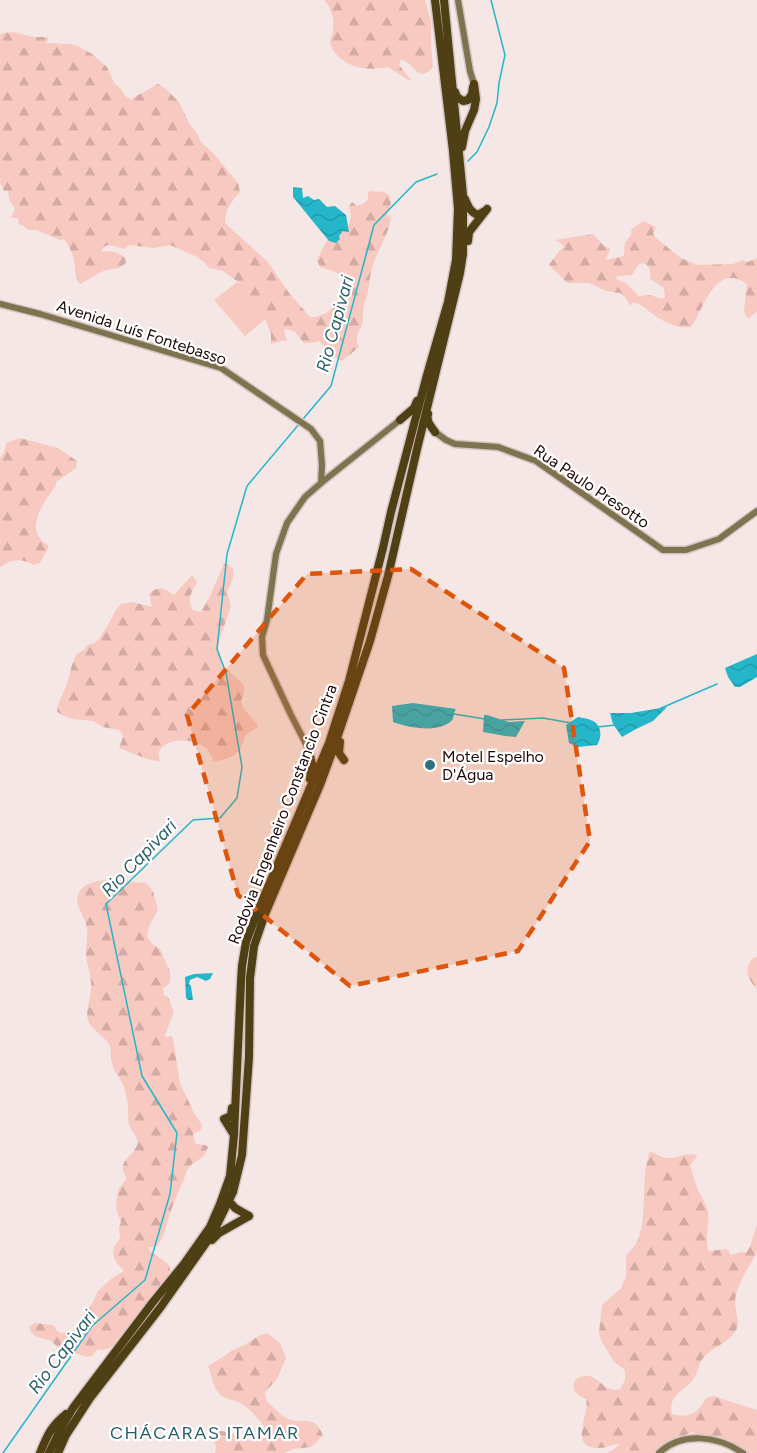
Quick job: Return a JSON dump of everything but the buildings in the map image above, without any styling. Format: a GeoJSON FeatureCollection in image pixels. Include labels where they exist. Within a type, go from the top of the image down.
{"type":"FeatureCollection","features":[{"type":"Feature","properties":{"kind":"highway","name":"Rodovia Engenheiro Constancio Cintra"},"geometry":{"type":"LineString","coordinates":[[59,1451],[74,1421],[90,1398],[213,1233],[229,1201],[238,1173],[242,1155],[249,1057],[250,978],[254,946],[265,914],[320,785],[370,641],[388,576],[427,375],[448,302],[456,260],[458,209],[435,0]]}},
{"type":"Feature","properties":{"kind":"highway","name":"Rodovia Engenheiro Constancio Cintra"},"geometry":{"type":"LineString","coordinates":[[73,1408],[210,1227],[230,1176],[234,1135],[224,1119],[228,1119],[232,1113],[238,1057],[242,966],[246,942],[329,743],[412,448],[433,384],[460,273],[463,254],[463,195],[444,0]]}},
{"type":"Feature","properties":{"kind":"highway"},"geometry":{"type":"LineString","coordinates":[[453,89],[457,97],[464,101],[468,100],[472,94],[474,84]]}},
{"type":"Feature","properties":{"kind":"highway"},"geometry":{"type":"LineString","coordinates":[[460,164],[465,131],[476,99],[474,84]]}},
{"type":"Feature","properties":{"kind":"highway"},"geometry":{"type":"LineString","coordinates":[[460,273],[469,232],[487,209],[480,214],[474,213],[463,195]]}},
{"type":"Feature","properties":{"kind":"highway"},"geometry":{"type":"LineString","coordinates":[[400,420],[414,408],[427,375]]}},
{"type":"Feature","properties":{"kind":"highway"},"geometry":{"type":"LineString","coordinates":[[433,384],[427,419],[435,432]]}},
{"type":"Feature","properties":{"kind":"highway"},"geometry":{"type":"LineString","coordinates":[[400,420],[411,418],[412,448]]}},
{"type":"Feature","properties":{"kind":"highway"},"geometry":{"type":"LineString","coordinates":[[412,448],[424,428],[428,427],[435,432]]}},
{"type":"Feature","properties":{"kind":"highway"},"geometry":{"type":"LineString","coordinates":[[320,785],[332,763],[344,760],[339,753],[339,746],[347,725],[358,676]]}},
{"type":"Feature","properties":{"kind":"highway"},"geometry":{"type":"LineString","coordinates":[[308,748],[318,754],[329,743]]}},
{"type":"Feature","properties":{"kind":"highway"},"geometry":{"type":"LineString","coordinates":[[308,748],[312,765],[309,790]]}},
{"type":"Feature","properties":{"kind":"highway"},"geometry":{"type":"LineString","coordinates":[[196,1258],[219,1233],[249,1216],[235,1208],[229,1201]]}},
{"type":"Feature","properties":{"kind":"highway"},"geometry":{"type":"LineString","coordinates":[[40,1453],[50,1430],[73,1408]]}},
{"type":"Feature","properties":{"kind":"highway"},"geometry":{"type":"LineString","coordinates":[[48,1453],[73,1408]]}},
{"type":"Feature","properties":{"kind":"street"},"geometry":{"type":"LineString","coordinates":[[458,0],[474,84]]}},
{"type":"Feature","properties":{"kind":"street","name":"Avenida Luís Fontebasso"},"geometry":{"type":"LineString","coordinates":[[0,304],[221,368],[310,429],[320,441],[321,483]]}},
{"type":"Feature","properties":{"kind":"street"},"geometry":{"type":"LineString","coordinates":[[308,748],[263,655],[262,637],[267,620],[276,554],[287,523],[305,497],[400,420]]}},
{"type":"Feature","properties":{"kind":"street","name":"Rua Paulo Presotto"},"geometry":{"type":"LineString","coordinates":[[435,432],[455,444],[498,447],[536,461],[663,550],[686,550],[719,539],[757,511]]}},
{"type":"Feature","properties":{"kind":"street"},"geometry":{"type":"LineString","coordinates":[[659,1453],[676,1441],[699,1438],[724,1443],[742,1453]]}},
{"type":"Feature","properties":{"kind":"highlighted area"},"geometry":{"type":"Polygon","coordinates":[[[411,569],[564,668],[590,841],[518,951],[350,986],[238,895],[187,715],[307,574],[411,569]]]}},
{"type":"Feature","properties":{"kind":"green space"},"geometry":{"type":"Polygon","coordinates":[[[324,0],[425,0],[431,21],[433,67],[423,74],[401,59],[399,65],[410,81],[388,67],[362,68],[344,61],[331,47],[333,19],[324,0]]]}},
{"type":"Feature","properties":{"kind":"green space"},"geometry":{"type":"Polygon","coordinates":[[[14,32],[33,37],[47,37],[49,39],[45,43],[70,44],[92,54],[107,67],[114,83],[125,96],[131,99],[158,84],[165,88],[179,102],[201,142],[238,183],[240,192],[226,214],[225,223],[268,262],[289,293],[310,317],[316,317],[329,311],[354,283],[350,277],[320,267],[317,260],[330,237],[349,225],[351,216],[349,206],[352,202],[357,206],[363,204],[368,199],[370,191],[384,192],[389,195],[391,203],[387,215],[391,216],[390,222],[371,272],[363,321],[357,336],[359,347],[342,361],[319,341],[304,343],[295,332],[286,329],[284,331],[287,341],[271,344],[266,315],[251,304],[238,282],[223,271],[209,268],[195,256],[170,245],[154,248],[129,245],[124,249],[111,245],[105,246],[101,252],[117,253],[126,258],[126,263],[119,268],[105,270],[80,284],[71,252],[64,239],[60,240],[36,230],[28,230],[19,224],[18,218],[11,218],[15,209],[9,199],[8,191],[4,191],[0,183],[0,35],[14,32]]]}},
{"type":"Feature","properties":{"kind":"green space"},"geometry":{"type":"Polygon","coordinates":[[[644,221],[656,227],[653,233],[655,237],[681,258],[697,265],[733,264],[757,258],[757,312],[749,318],[746,317],[744,311],[747,284],[736,279],[727,279],[712,290],[691,327],[677,326],[663,321],[639,304],[633,302],[630,306],[620,293],[606,291],[589,283],[567,283],[549,265],[564,247],[555,240],[593,234],[604,246],[610,248],[605,260],[624,256],[625,243],[631,235],[631,229],[644,221]],[[639,264],[632,275],[617,276],[616,279],[626,283],[639,296],[650,295],[662,299],[665,297],[664,288],[650,279],[650,269],[646,264],[639,264]]]}},
{"type":"Feature","properties":{"kind":"green space"},"geometry":{"type":"Polygon","coordinates":[[[237,282],[269,316],[245,336],[214,300],[237,282]]]}},
{"type":"Feature","properties":{"kind":"green space"},"geometry":{"type":"Polygon","coordinates":[[[20,438],[58,448],[77,461],[76,468],[56,482],[41,508],[36,524],[37,532],[49,546],[40,563],[33,565],[16,560],[0,567],[0,458],[4,453],[6,443],[20,438]]]}},
{"type":"Feature","properties":{"kind":"green space"},"geometry":{"type":"Polygon","coordinates":[[[224,564],[233,569],[233,578],[227,592],[231,606],[218,649],[222,665],[244,685],[244,695],[241,700],[243,708],[258,725],[246,735],[240,750],[233,756],[213,762],[209,752],[201,745],[191,741],[180,741],[162,747],[159,754],[161,762],[119,748],[123,737],[119,730],[103,727],[93,721],[72,719],[57,711],[76,655],[87,645],[99,639],[121,604],[132,602],[152,607],[149,593],[162,588],[174,595],[192,575],[197,582],[190,596],[190,602],[193,610],[201,612],[224,564]]]}},
{"type":"Feature","properties":{"kind":"green space"},"geometry":{"type":"Polygon","coordinates":[[[109,880],[146,883],[153,891],[158,910],[149,926],[147,937],[161,950],[171,976],[168,985],[163,988],[164,995],[168,997],[174,1012],[165,1035],[173,1039],[180,1083],[202,1125],[201,1130],[193,1134],[195,1143],[208,1147],[204,1156],[187,1170],[159,1243],[156,1247],[148,1247],[168,1264],[170,1270],[168,1276],[154,1293],[143,1319],[134,1329],[111,1347],[98,1349],[88,1357],[60,1349],[50,1340],[37,1337],[29,1327],[35,1323],[53,1325],[61,1333],[78,1329],[83,1324],[85,1313],[98,1291],[124,1271],[116,1262],[113,1254],[120,1236],[121,1222],[116,1206],[118,1190],[127,1178],[123,1164],[134,1151],[137,1141],[129,1124],[128,1103],[124,1087],[115,1072],[109,1044],[88,1020],[91,984],[86,956],[87,929],[77,899],[83,887],[109,880]]]}},
{"type":"Feature","properties":{"kind":"green space"},"geometry":{"type":"Polygon","coordinates":[[[757,957],[757,989],[751,982],[747,970],[753,958],[757,957]]]}},
{"type":"Feature","properties":{"kind":"green space"},"geometry":{"type":"Polygon","coordinates":[[[650,1151],[668,1158],[697,1155],[690,1166],[708,1212],[709,1251],[726,1249],[731,1255],[746,1253],[757,1225],[757,1252],[740,1283],[735,1298],[738,1324],[736,1330],[730,1338],[704,1357],[694,1378],[677,1394],[671,1408],[672,1414],[683,1416],[692,1414],[700,1408],[706,1398],[713,1396],[757,1410],[757,1453],[739,1453],[701,1438],[692,1432],[664,1445],[656,1453],[607,1453],[619,1444],[602,1448],[590,1447],[584,1443],[582,1429],[586,1398],[577,1394],[573,1387],[574,1383],[579,1377],[589,1376],[615,1390],[620,1389],[625,1380],[625,1370],[614,1362],[599,1332],[602,1305],[621,1288],[626,1277],[626,1256],[639,1237],[643,1216],[645,1172],[650,1151]]]}},
{"type":"Feature","properties":{"kind":"green space"},"geometry":{"type":"Polygon","coordinates":[[[267,1333],[280,1343],[286,1358],[277,1379],[265,1392],[266,1400],[288,1419],[316,1424],[323,1436],[311,1447],[293,1449],[284,1453],[215,1453],[216,1447],[213,1439],[218,1431],[229,1432],[246,1440],[256,1441],[262,1434],[264,1426],[243,1405],[221,1395],[215,1387],[208,1366],[231,1351],[267,1333]]]}},
{"type":"Feature","properties":{"kind":"water"},"geometry":{"type":"Polygon","coordinates":[[[293,187],[302,188],[303,198],[308,196],[314,200],[319,199],[327,207],[335,206],[346,215],[349,232],[343,231],[336,243],[329,241],[293,197],[293,187]]]}},
{"type":"Feature","properties":{"kind":"water"},"geometry":{"type":"Polygon","coordinates":[[[757,654],[757,677],[740,687],[735,687],[725,668],[757,654]]]}},
{"type":"Feature","properties":{"kind":"water"},"geometry":{"type":"Polygon","coordinates":[[[413,703],[456,709],[453,719],[441,727],[416,728],[393,722],[392,706],[413,703]]]}},
{"type":"Feature","properties":{"kind":"water"},"geometry":{"type":"Polygon","coordinates":[[[667,707],[653,721],[622,737],[613,724],[610,713],[631,713],[667,707]]]}},
{"type":"Feature","properties":{"kind":"water"},"geometry":{"type":"Polygon","coordinates":[[[484,715],[509,722],[525,721],[516,737],[505,736],[483,732],[484,715]]]}},
{"type":"Feature","properties":{"kind":"water"},"geometry":{"type":"Polygon","coordinates":[[[578,717],[591,720],[599,726],[600,740],[597,745],[578,747],[569,743],[566,725],[578,717]]]}},
{"type":"Feature","properties":{"kind":"water"},"geometry":{"type":"Polygon","coordinates":[[[213,973],[206,981],[197,977],[190,980],[193,1000],[186,998],[185,977],[213,973]]]}},
{"type":"Feature","properties":{"kind":"waterway","name":"Rio Capivari"},"geometry":{"type":"LineString","coordinates":[[468,161],[477,152],[489,127],[497,103],[505,55],[491,0]]}},
{"type":"Feature","properties":{"kind":"waterway","name":"Rio Capivari"},"geometry":{"type":"LineString","coordinates":[[303,419],[331,386],[374,225],[416,182],[437,174]]}},
{"type":"Feature","properties":{"kind":"waterway","name":"Rio Capivari"},"geometry":{"type":"LineString","coordinates":[[3,1453],[92,1326],[145,1280],[170,1194],[177,1133],[142,1076],[106,904],[193,820],[220,818],[237,798],[242,767],[226,673],[217,649],[227,554],[247,486],[300,423]]}},
{"type":"Feature","properties":{"kind":"waterway"},"geometry":{"type":"LineString","coordinates":[[659,709],[717,684]]}},
{"type":"Feature","properties":{"kind":"waterway"},"geometry":{"type":"LineString","coordinates":[[454,714],[485,719]]}},
{"type":"Feature","properties":{"kind":"waterway"},"geometry":{"type":"LineString","coordinates":[[502,720],[543,718],[571,723]]}},
{"type":"Feature","properties":{"kind":"waterway"},"geometry":{"type":"LineString","coordinates":[[597,727],[616,725]]}},
{"type":"Feature","properties":{"kind":"place","name":"Motel Espelho D'Água"},"geometry":{"type":"Point","coordinates":[430,765]}},
{"type":"Feature","properties":{"kind":"district","name":"CHÁCARAS ITAMAR"},"geometry":{"type":"Point","coordinates":[205,1433]}}]}
